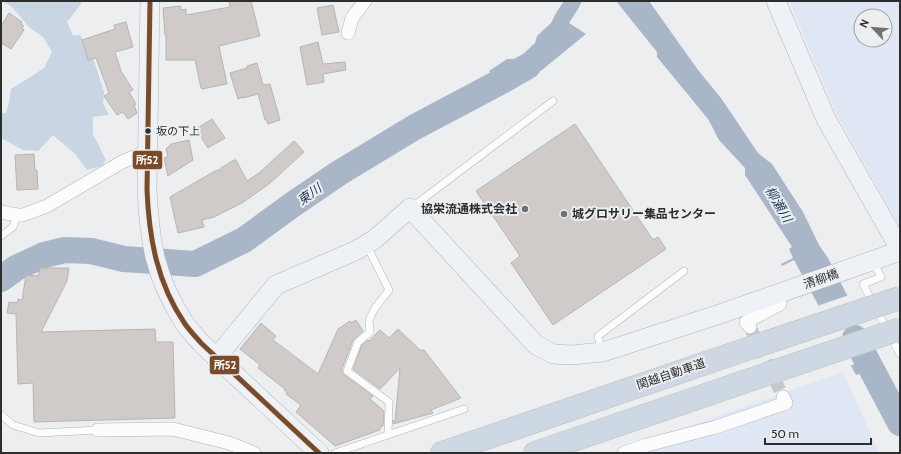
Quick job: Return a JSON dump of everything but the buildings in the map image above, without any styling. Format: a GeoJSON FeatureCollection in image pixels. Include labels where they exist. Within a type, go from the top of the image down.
{"type":"FeatureCollection","features":[{"type":"Feature","properties":{"kind":"highway","name":"関越自動車道"},"geometry":{"type":"LineString","coordinates":[[442,453],[750,338],[900,298]]}},
{"type":"Feature","properties":{"kind":"highway"},"geometry":{"type":"LineString","coordinates":[[535,453],[900,329]]}},
{"type":"Feature","properties":{"kind":"street"},"geometry":{"type":"LineString","coordinates":[[150,1],[147,190],[151,236],[156,262],[160,273],[167,290],[186,325],[201,343],[319,453]]}},
{"type":"Feature","properties":{"kind":"street"},"geometry":{"type":"LineString","coordinates":[[348,33],[352,18],[365,1]]}},
{"type":"Feature","properties":{"kind":"street"},"geometry":{"type":"LineString","coordinates":[[776,1],[826,118],[900,250]]}},
{"type":"Feature","properties":{"kind":"street"},"geometry":{"type":"LineString","coordinates":[[1,212],[17,216],[47,206],[122,162],[148,152]]}},
{"type":"Feature","properties":{"kind":"street"},"geometry":{"type":"LineString","coordinates":[[216,358],[276,285],[357,250],[375,239],[410,208]]}},
{"type":"Feature","properties":{"kind":"street","name":"清柳橋"},"geometry":{"type":"LineString","coordinates":[[410,208],[536,345],[553,354],[572,355],[603,352],[737,304],[781,292],[900,250]]}},
{"type":"Feature","properties":{"kind":"street"},"geometry":{"type":"LineString","coordinates":[[737,304],[741,315],[780,304],[746,322],[750,338]]}},
{"type":"Feature","properties":{"kind":"street"},"geometry":{"type":"LineString","coordinates":[[624,453],[647,445],[716,427],[786,403],[783,397]]}},
{"type":"Feature","properties":{"kind":"street"},"geometry":{"type":"LineString","coordinates":[[98,430],[173,429],[229,443],[254,453]]}},
{"type":"Feature","properties":{"kind":"lane"},"geometry":{"type":"LineString","coordinates":[[410,208],[553,101]]}},
{"type":"Feature","properties":{"kind":"lane"},"geometry":{"type":"LineString","coordinates":[[1,236],[13,227],[17,216]]}},
{"type":"Feature","properties":{"kind":"lane"},"geometry":{"type":"LineString","coordinates":[[366,244],[389,290],[375,308],[369,320],[370,332],[358,342],[347,371],[389,402],[388,435]]}},
{"type":"Feature","properties":{"kind":"lane"},"geometry":{"type":"LineString","coordinates":[[866,263],[881,277],[863,284],[900,354]]}},
{"type":"Feature","properties":{"kind":"lane"},"geometry":{"type":"LineString","coordinates":[[603,352],[598,336],[684,271]]}},
{"type":"Feature","properties":{"kind":"lane"},"geometry":{"type":"LineString","coordinates":[[335,453],[464,409]]}},
{"type":"Feature","properties":{"kind":"lane"},"geometry":{"type":"LineString","coordinates":[[1,415],[13,425],[39,433],[98,430]]}},
{"type":"Feature","properties":{"kind":"shaded area"},"geometry":{"type":"Polygon","coordinates":[[[2,1],[81,1],[81,4],[67,22],[73,35],[80,35],[91,53],[104,92],[103,103],[109,115],[93,117],[93,134],[106,160],[102,166],[87,170],[75,154],[53,135],[38,151],[23,150],[1,138],[1,113],[6,113],[11,89],[44,68],[52,52],[43,37],[30,28],[11,6],[2,1]]]}},
{"type":"Feature","properties":{"kind":"shaded area"},"geometry":{"type":"Polygon","coordinates":[[[789,1],[900,1],[900,227],[836,113],[789,1]]]}},
{"type":"Feature","properties":{"kind":"shaded area"},"geometry":{"type":"Polygon","coordinates":[[[843,372],[879,453],[613,453],[843,372]]]}},
{"type":"Feature","properties":{"kind":"water"},"geometry":{"type":"Polygon","coordinates":[[[564,1],[582,1],[569,23],[586,34],[542,70],[521,84],[502,93],[489,71],[507,59],[520,57],[535,43],[537,36],[551,23],[564,1]]]}},
{"type":"Feature","properties":{"kind":"water"},"geometry":{"type":"Polygon","coordinates":[[[616,1],[649,1],[698,70],[721,98],[758,153],[772,164],[803,212],[883,365],[856,375],[794,260],[782,266],[781,264],[793,258],[789,249],[792,247],[745,175],[745,168],[719,140],[708,119],[657,57],[657,52],[616,1]]]}},
{"type":"Feature","properties":{"kind":"pier"},"geometry":{"type":"Polygon","coordinates":[[[849,295],[880,356],[849,366],[817,306],[849,295]]]}},
{"type":"Feature","properties":{"kind":"waterway","name":"東川"},"geometry":{"type":"LineString","coordinates":[[1,279],[16,268],[44,255],[65,250],[91,251],[124,259],[195,264],[244,240],[339,173],[415,127],[528,66]]}},
{"type":"Feature","properties":{"kind":"waterway","name":"柳瀬川"},"geometry":{"type":"LineString","coordinates":[[855,338],[900,423]]}},
{"type":"Feature","properties":{"kind":"tunnel"},"geometry":{"type":"LineString","coordinates":[[750,327],[783,397]]}},
{"type":"Feature","properties":{"kind":"transit line","name":"所52"},"geometry":{"type":"LineString","coordinates":[[150,1],[147,190],[150,225],[156,260],[161,276],[175,308],[185,324],[201,343],[319,453]]}},
{"type":"Feature","properties":{"kind":"place","name":"坂の下上"},"geometry":{"type":"Point","coordinates":[148,131]}},
{"type":"Feature","properties":{"kind":"place","name":"協栄流通株式会社"},"geometry":{"type":"Point","coordinates":[525,209]}},
{"type":"Feature","properties":{"kind":"place","name":"城グロサリー集品センター"},"geometry":{"type":"Point","coordinates":[564,214]}}]}
